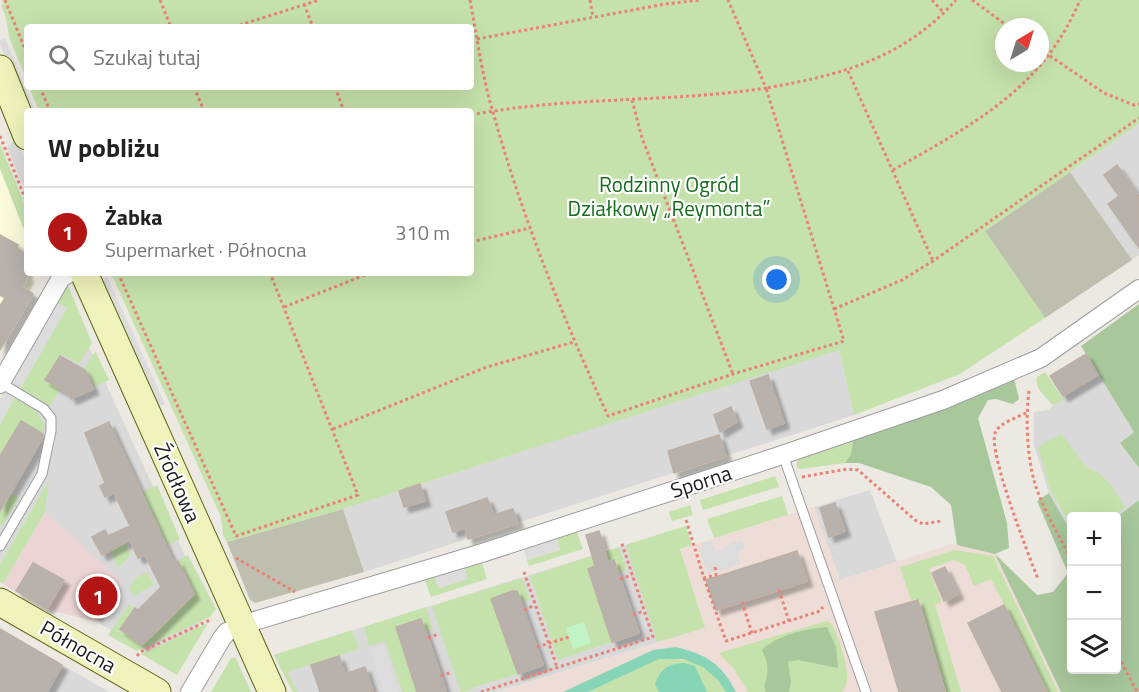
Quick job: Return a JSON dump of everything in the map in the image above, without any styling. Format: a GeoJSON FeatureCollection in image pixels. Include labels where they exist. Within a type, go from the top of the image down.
{"type":"FeatureCollection","features":[{"type":"Feature","properties":{"kind":"street"},"geometry":{"type":"LineString","coordinates":[[0,69],[24,129]]}},
{"type":"Feature","properties":{"kind":"street"},"geometry":{"type":"LineString","coordinates":[[0,383],[64,276]]}},
{"type":"Feature","properties":{"kind":"street","name":"Źródłowa"},"geometry":{"type":"LineString","coordinates":[[85,276],[272,692]]}},
{"type":"Feature","properties":{"kind":"street","name":"Sporna"},"geometry":{"type":"LineString","coordinates":[[241,625],[440,566],[783,455],[943,400],[1036,361],[1139,289]]}},
{"type":"Feature","properties":{"kind":"street","name":"Północna"},"geometry":{"type":"LineString","coordinates":[[0,602],[157,692]]}},
{"type":"Feature","properties":{"kind":"street"},"geometry":{"type":"LineString","coordinates":[[190,692],[222,638],[227,632],[241,625]]}},
{"type":"Feature","properties":{"kind":"lane"},"geometry":{"type":"LineString","coordinates":[[0,383],[44,409],[51,418],[51,431],[42,474],[0,546]]}},
{"type":"Feature","properties":{"kind":"lane"},"geometry":{"type":"LineString","coordinates":[[783,455],[864,691]]}},
{"type":"Feature","properties":{"kind":"path"},"geometry":{"type":"LineString","coordinates":[[5,0],[24,47]]}},
{"type":"Feature","properties":{"kind":"path"},"geometry":{"type":"LineString","coordinates":[[160,0],[170,24]]}},
{"type":"Feature","properties":{"kind":"path"},"geometry":{"type":"LineString","coordinates":[[243,24],[319,0]]}},
{"type":"Feature","properties":{"kind":"path"},"geometry":{"type":"LineString","coordinates":[[470,0],[492,111],[530,228],[574,342],[609,416],[733,374],[844,341],[766,88],[728,0]]}},
{"type":"Feature","properties":{"kind":"path"},"geometry":{"type":"LineString","coordinates":[[590,0],[593,17]]}},
{"type":"Feature","properties":{"kind":"path"},"geometry":{"type":"LineString","coordinates":[[477,39],[665,4],[700,0]]}},
{"type":"Feature","properties":{"kind":"path"},"geometry":{"type":"LineString","coordinates":[[932,0],[944,13]]}},
{"type":"Feature","properties":{"kind":"path"},"geometry":{"type":"LineString","coordinates":[[474,114],[492,111],[725,94],[807,81],[862,66],[890,52],[918,34],[956,0]]}},
{"type":"Feature","properties":{"kind":"path"},"geometry":{"type":"LineString","coordinates":[[972,0],[997,18]]}},
{"type":"Feature","properties":{"kind":"path"},"geometry":{"type":"LineString","coordinates":[[1049,54],[1066,31],[1080,0]]}},
{"type":"Feature","properties":{"kind":"path"},"geometry":{"type":"LineString","coordinates":[[304,4],[312,24]]}},
{"type":"Feature","properties":{"kind":"path"},"geometry":{"type":"LineString","coordinates":[[1049,56],[1104,93],[1134,105],[1139,104]]}},
{"type":"Feature","properties":{"kind":"path"},"geometry":{"type":"LineString","coordinates":[[848,70],[933,261]]}},
{"type":"Feature","properties":{"kind":"path"},"geometry":{"type":"LineString","coordinates":[[893,170],[964,130],[1000,105],[1035,72]]}},
{"type":"Feature","properties":{"kind":"path"},"geometry":{"type":"LineString","coordinates":[[41,90],[49,108]]}},
{"type":"Feature","properties":{"kind":"path"},"geometry":{"type":"LineString","coordinates":[[195,90],[203,108]]}},
{"type":"Feature","properties":{"kind":"path"},"geometry":{"type":"LineString","coordinates":[[336,90],[343,108]]}},
{"type":"Feature","properties":{"kind":"path"},"geometry":{"type":"LineString","coordinates":[[632,100],[642,138],[733,374]]}},
{"type":"Feature","properties":{"kind":"path"},"geometry":{"type":"LineString","coordinates":[[834,309],[902,280],[933,261],[1139,118]]}},
{"type":"Feature","properties":{"kind":"path"},"geometry":{"type":"LineString","coordinates":[[0,136],[24,196]]}},
{"type":"Feature","properties":{"kind":"path"},"geometry":{"type":"LineString","coordinates":[[474,241],[530,228]]}},
{"type":"Feature","properties":{"kind":"path"},"geometry":{"type":"LineString","coordinates":[[119,276],[236,536],[358,495],[271,276]]}},
{"type":"Feature","properties":{"kind":"path"},"geometry":{"type":"LineString","coordinates":[[284,308],[363,276]]}},
{"type":"Feature","properties":{"kind":"path"},"geometry":{"type":"LineString","coordinates":[[333,429],[487,367],[574,342]]}},
{"type":"Feature","properties":{"kind":"path"},"geometry":{"type":"LineString","coordinates":[[1029,391],[1026,413],[1032,473],[1038,494],[1067,553]]}},
{"type":"Feature","properties":{"kind":"path"},"geometry":{"type":"LineString","coordinates":[[1026,413],[1001,425],[995,434],[995,449],[1014,516],[1038,579]]}},
{"type":"Feature","properties":{"kind":"path"},"geometry":{"type":"LineString","coordinates":[[792,479],[858,470],[915,520],[923,524],[941,521]]}},
{"type":"Feature","properties":{"kind":"path"},"geometry":{"type":"LineString","coordinates":[[686,520],[726,641],[820,611],[824,602]]}},
{"type":"Feature","properties":{"kind":"path"},"geometry":{"type":"LineString","coordinates":[[481,692],[652,637],[621,541]]}},
{"type":"Feature","properties":{"kind":"path"},"geometry":{"type":"LineString","coordinates":[[229,555],[302,595]]}},
{"type":"Feature","properties":{"kind":"path"},"geometry":{"type":"LineString","coordinates":[[704,578],[716,574],[715,566]]}},
{"type":"Feature","properties":{"kind":"path"},"geometry":{"type":"LineString","coordinates":[[524,572],[557,668]]}},
{"type":"Feature","properties":{"kind":"path"},"geometry":{"type":"LineString","coordinates":[[621,579],[632,575]]}},
{"type":"Feature","properties":{"kind":"path"},"geometry":{"type":"LineString","coordinates":[[779,590],[789,621]]}},
{"type":"Feature","properties":{"kind":"path"},"geometry":{"type":"LineString","coordinates":[[742,602],[752,633]]}},
{"type":"Feature","properties":{"kind":"path"},"geometry":{"type":"LineString","coordinates":[[524,610],[535,605]]}},
{"type":"Feature","properties":{"kind":"path"},"geometry":{"type":"LineString","coordinates":[[633,615],[644,611]]}},
{"type":"Feature","properties":{"kind":"path"},"geometry":{"type":"LineString","coordinates":[[137,656],[140,652],[212,619]]}},
{"type":"Feature","properties":{"kind":"path"},"geometry":{"type":"LineString","coordinates":[[428,638],[439,634]]}},
{"type":"Feature","properties":{"kind":"path"},"geometry":{"type":"LineString","coordinates":[[537,647],[569,637]]}},
{"type":"Feature","properties":{"kind":"path"},"geometry":{"type":"LineString","coordinates":[[1121,661],[1137,692]]}},
{"type":"Feature","properties":{"kind":"path"},"geometry":{"type":"LineString","coordinates":[[441,676],[452,672]]}},
{"type":"Feature","properties":{"kind":"shaded area"},"geometry":{"type":"Polygon","coordinates":[[[5,38],[24,84],[24,90],[26,90],[34,108],[26,108],[0,40],[5,38]]]}},
{"type":"Feature","properties":{"kind":"shaded area"},"geometry":{"type":"Polygon","coordinates":[[[1139,124],[1139,255],[1045,318],[985,231],[1139,124]]]}},
{"type":"Feature","properties":{"kind":"shaded area"},"geometry":{"type":"Polygon","coordinates":[[[17,138],[24,156],[24,189],[7,147],[17,138]]]}},
{"type":"Feature","properties":{"kind":"shaded area"},"geometry":{"type":"Polygon","coordinates":[[[0,169],[24,229],[24,276],[36,276],[28,290],[33,294],[0,350],[0,169]]]}},
{"type":"Feature","properties":{"kind":"shaded area"},"geometry":{"type":"Polygon","coordinates":[[[1070,172],[1132,260],[1045,318],[985,231],[1070,172]]]}},
{"type":"Feature","properties":{"kind":"shaded area"},"geometry":{"type":"Polygon","coordinates":[[[107,276],[165,404],[155,408],[98,281],[107,276]]]}},
{"type":"Feature","properties":{"kind":"shaded area"},"geometry":{"type":"Polygon","coordinates":[[[57,303],[67,308],[20,389],[10,383],[57,303]]]}},
{"type":"Feature","properties":{"kind":"shaded area"},"geometry":{"type":"Polygon","coordinates":[[[71,308],[209,608],[175,668],[99,623],[122,582],[35,504],[0,564],[0,431],[71,308]]]}},
{"type":"Feature","properties":{"kind":"shaded area"},"geometry":{"type":"Polygon","coordinates":[[[839,349],[854,415],[364,572],[343,509],[839,349]]]}},
{"type":"Feature","properties":{"kind":"shaded area"},"geometry":{"type":"Polygon","coordinates":[[[1086,354],[1134,432],[1120,443],[1139,468],[1139,500],[1121,514],[1121,512],[1067,512],[1067,525],[1049,493],[1034,446],[1034,412],[1048,410],[1063,396],[1050,376],[1086,354]]]}},
{"type":"Feature","properties":{"kind":"shaded area"},"geometry":{"type":"Polygon","coordinates":[[[5,391],[15,397],[0,424],[0,399],[5,391]]]}},
{"type":"Feature","properties":{"kind":"shaded area"},"geometry":{"type":"Polygon","coordinates":[[[870,490],[897,562],[840,580],[814,507],[870,490]]]}},
{"type":"Feature","properties":{"kind":"shaded area"},"geometry":{"type":"Polygon","coordinates":[[[814,507],[840,580],[951,544],[995,553],[1061,692],[497,692],[705,628],[680,549],[814,507]]]}},
{"type":"Feature","properties":{"kind":"shaded area"},"geometry":{"type":"Polygon","coordinates":[[[343,509],[364,572],[255,603],[250,600],[227,542],[343,509]]]}},
{"type":"Feature","properties":{"kind":"shaded area"},"geometry":{"type":"Polygon","coordinates":[[[45,512],[122,582],[99,623],[47,609],[3,584],[45,512]]]}},
{"type":"Feature","properties":{"kind":"shaded area"},"geometry":{"type":"Polygon","coordinates":[[[673,530],[705,628],[496,692],[293,692],[274,655],[673,530]]]}},
{"type":"Feature","properties":{"kind":"shaded area"},"geometry":{"type":"Polygon","coordinates":[[[556,535],[560,550],[527,560],[523,546],[556,535]]]}},
{"type":"Feature","properties":{"kind":"shaded area"},"geometry":{"type":"Polygon","coordinates":[[[742,540],[745,548],[737,553],[741,564],[708,574],[700,552],[703,543],[711,541],[715,549],[721,551],[725,545],[742,540]]]}},
{"type":"Feature","properties":{"kind":"shaded area"},"geometry":{"type":"Polygon","coordinates":[[[464,566],[468,579],[438,588],[434,575],[464,566]]]}},
{"type":"Feature","properties":{"kind":"shaded area"},"geometry":{"type":"Polygon","coordinates":[[[0,629],[109,692],[0,692],[0,629]]]}},
{"type":"Feature","properties":{"kind":"shaded area"},"geometry":{"type":"Polygon","coordinates":[[[383,644],[398,692],[383,692],[370,649],[383,644]]]}},
{"type":"Feature","properties":{"kind":"green space","name":"Rodzinny Ogród Działkowy „Reymonta”"},"geometry":{"type":"Polygon","coordinates":[[[2,0],[1139,0],[1139,124],[985,231],[1045,318],[960,374],[854,415],[839,350],[343,509],[227,542],[223,535],[221,517],[112,276],[474,276],[474,108],[38,108],[30,90],[474,90],[474,24],[24,24],[24,74],[9,37],[1,5],[2,0]]]}},
{"type":"Feature","properties":{"kind":"green space"},"geometry":{"type":"Polygon","coordinates":[[[0,144],[24,203],[24,229],[0,169],[0,144]]]}},
{"type":"Feature","properties":{"kind":"green space"},"geometry":{"type":"Polygon","coordinates":[[[68,286],[92,343],[79,364],[61,354],[47,378],[62,387],[49,408],[20,389],[66,308],[57,303],[68,286]]]}},
{"type":"Feature","properties":{"kind":"green space"},"geometry":{"type":"Polygon","coordinates":[[[1139,304],[1139,468],[1120,443],[1134,432],[1081,346],[1139,304]]]}},
{"type":"Feature","properties":{"kind":"green space"},"geometry":{"type":"Polygon","coordinates":[[[95,351],[109,380],[95,387],[85,368],[95,351]]]}},
{"type":"Feature","properties":{"kind":"green space"},"geometry":{"type":"Polygon","coordinates":[[[1045,372],[1064,400],[1052,405],[1039,389],[1037,377],[1045,372]]]}},
{"type":"Feature","properties":{"kind":"green space"},"geometry":{"type":"Polygon","coordinates":[[[1014,378],[1019,399],[1013,404],[996,399],[988,400],[978,418],[1007,523],[1009,548],[995,554],[957,545],[951,505],[931,487],[859,463],[845,463],[851,454],[853,441],[1014,378]]]}},
{"type":"Feature","properties":{"kind":"green space"},"geometry":{"type":"Polygon","coordinates":[[[15,397],[36,411],[45,426],[42,434],[21,421],[0,456],[0,424],[15,397]]]}},
{"type":"Feature","properties":{"kind":"green space"},"geometry":{"type":"Polygon","coordinates":[[[1062,434],[1086,467],[1104,477],[1125,507],[1119,512],[1067,512],[1067,518],[1050,490],[1038,448],[1062,434]]]}},
{"type":"Feature","properties":{"kind":"green space"},"geometry":{"type":"Polygon","coordinates":[[[853,441],[851,454],[845,463],[797,468],[797,462],[801,456],[853,441]]]}},
{"type":"Feature","properties":{"kind":"green space"},"geometry":{"type":"Polygon","coordinates":[[[775,476],[779,487],[703,510],[700,500],[775,476]]]}},
{"type":"Feature","properties":{"kind":"green space"},"geometry":{"type":"Polygon","coordinates":[[[49,480],[45,512],[3,584],[0,582],[0,564],[49,480]]]}},
{"type":"Feature","properties":{"kind":"green space"},"geometry":{"type":"Polygon","coordinates":[[[157,485],[180,539],[167,545],[142,492],[157,485]]]}},
{"type":"Feature","properties":{"kind":"green space"},"geometry":{"type":"Polygon","coordinates":[[[12,493],[19,498],[2,526],[0,525],[0,513],[12,493]]]}},
{"type":"Feature","properties":{"kind":"green space"},"geometry":{"type":"Polygon","coordinates":[[[1049,493],[1067,525],[1067,571],[1037,501],[1049,493]]]}},
{"type":"Feature","properties":{"kind":"green space"},"geometry":{"type":"Polygon","coordinates":[[[782,496],[788,515],[714,538],[707,519],[782,496]]]}},
{"type":"Feature","properties":{"kind":"green space"},"geometry":{"type":"Polygon","coordinates":[[[1139,500],[1139,692],[1061,692],[995,554],[1037,595],[1053,592],[1067,574],[1067,674],[1121,674],[1121,514],[1139,500]]]}},
{"type":"Feature","properties":{"kind":"green space"},"geometry":{"type":"Polygon","coordinates":[[[690,505],[693,515],[672,521],[669,512],[690,505]]]}},
{"type":"Feature","properties":{"kind":"green space"},"geometry":{"type":"Polygon","coordinates":[[[686,526],[692,545],[680,549],[705,628],[657,642],[626,545],[686,526]]]}},
{"type":"Feature","properties":{"kind":"green space"},"geometry":{"type":"Polygon","coordinates":[[[576,529],[583,549],[529,566],[527,560],[560,550],[556,535],[576,529]]]}},
{"type":"Feature","properties":{"kind":"green space"},"geometry":{"type":"Polygon","coordinates":[[[120,530],[131,555],[118,568],[104,537],[120,530]]]}},
{"type":"Feature","properties":{"kind":"green space"},"geometry":{"type":"Polygon","coordinates":[[[619,547],[627,570],[619,573],[614,560],[588,569],[612,642],[558,660],[530,576],[619,547]]]}},
{"type":"Feature","properties":{"kind":"green space"},"geometry":{"type":"Polygon","coordinates":[[[955,550],[993,556],[1058,692],[1048,692],[991,579],[974,586],[965,565],[953,560],[929,569],[942,602],[935,604],[961,692],[946,692],[919,599],[911,600],[900,567],[955,550]]]}},
{"type":"Feature","properties":{"kind":"green space"},"geometry":{"type":"Polygon","coordinates":[[[188,555],[216,609],[210,617],[137,651],[108,635],[129,604],[135,608],[121,629],[142,644],[194,594],[178,561],[188,555]]]}},
{"type":"Feature","properties":{"kind":"green space"},"geometry":{"type":"Polygon","coordinates":[[[481,560],[487,579],[431,597],[424,578],[434,575],[438,588],[467,579],[464,566],[481,560]]]}},
{"type":"Feature","properties":{"kind":"green space"},"geometry":{"type":"Polygon","coordinates":[[[147,572],[154,585],[133,596],[129,588],[134,579],[147,572]]]}},
{"type":"Feature","properties":{"kind":"green space"},"geometry":{"type":"Polygon","coordinates":[[[522,578],[530,600],[521,603],[516,590],[491,599],[518,674],[471,688],[472,691],[461,692],[432,606],[522,578]]]}},
{"type":"Feature","properties":{"kind":"green space"},"geometry":{"type":"Polygon","coordinates":[[[426,607],[433,629],[426,632],[421,619],[396,627],[417,692],[402,692],[385,641],[369,646],[364,627],[426,607]]]}},
{"type":"Feature","properties":{"kind":"green space"},"geometry":{"type":"Polygon","coordinates":[[[826,621],[834,628],[844,658],[847,680],[842,692],[748,692],[733,668],[719,653],[826,621]]]}},
{"type":"Feature","properties":{"kind":"green space"},"geometry":{"type":"Polygon","coordinates":[[[584,622],[591,643],[573,649],[566,628],[584,622]]]}},
{"type":"Feature","properties":{"kind":"green space"},"geometry":{"type":"Polygon","coordinates":[[[208,623],[177,675],[141,654],[208,623]]]}},
{"type":"Feature","properties":{"kind":"green space"},"geometry":{"type":"Polygon","coordinates":[[[827,627],[836,647],[838,668],[798,660],[788,662],[791,682],[789,692],[766,692],[764,686],[768,668],[762,650],[784,637],[801,631],[827,627]]]}},
{"type":"Feature","properties":{"kind":"green space"},"geometry":{"type":"Polygon","coordinates":[[[352,630],[359,649],[288,672],[297,692],[293,692],[274,655],[352,630]]]}},
{"type":"Feature","properties":{"kind":"green space"},"geometry":{"type":"Polygon","coordinates":[[[676,647],[705,657],[719,667],[736,692],[726,692],[718,680],[703,667],[683,659],[659,659],[588,692],[563,692],[653,650],[676,647]]]}},
{"type":"Feature","properties":{"kind":"green space"},"geometry":{"type":"Polygon","coordinates":[[[231,658],[236,658],[251,692],[211,692],[231,658]]]}},
{"type":"Feature","properties":{"kind":"green space"},"geometry":{"type":"Polygon","coordinates":[[[659,659],[690,661],[698,664],[713,674],[726,692],[588,692],[659,659]]]}},
{"type":"Feature","properties":{"kind":"green space"},"geometry":{"type":"Polygon","coordinates":[[[684,663],[695,666],[707,692],[659,692],[655,684],[662,671],[669,666],[684,663]]]}},
{"type":"Feature","properties":{"kind":"building"},"geometry":{"type":"Polygon","coordinates":[[[1117,165],[1139,196],[1139,248],[1108,204],[1119,196],[1104,175],[1117,165]]]}},
{"type":"Feature","properties":{"kind":"building"},"geometry":{"type":"Polygon","coordinates":[[[0,235],[18,245],[17,249],[24,252],[24,276],[27,278],[22,287],[33,294],[0,350],[0,306],[5,298],[0,295],[0,235]]]}},
{"type":"Feature","properties":{"kind":"building"},"geometry":{"type":"Polygon","coordinates":[[[1086,354],[1098,375],[1063,396],[1050,376],[1086,354]]]}},
{"type":"Feature","properties":{"kind":"building"},"geometry":{"type":"Polygon","coordinates":[[[60,356],[85,370],[93,389],[71,399],[69,394],[45,380],[60,356]]]}},
{"type":"Feature","properties":{"kind":"building"},"geometry":{"type":"Polygon","coordinates":[[[768,375],[784,423],[767,429],[750,381],[768,375]]]}},
{"type":"Feature","properties":{"kind":"building"},"geometry":{"type":"Polygon","coordinates":[[[731,407],[737,422],[720,432],[714,415],[731,407]]]}},
{"type":"Feature","properties":{"kind":"building"},"geometry":{"type":"Polygon","coordinates":[[[21,421],[43,434],[42,439],[0,511],[0,456],[21,421]]]}},
{"type":"Feature","properties":{"kind":"building"},"geometry":{"type":"Polygon","coordinates":[[[109,422],[174,563],[178,561],[194,594],[142,645],[120,629],[135,608],[138,610],[161,587],[145,555],[138,558],[130,540],[102,555],[92,537],[105,530],[108,536],[130,526],[114,493],[105,497],[100,486],[105,483],[85,433],[109,422]]]}},
{"type":"Feature","properties":{"kind":"building"},"geometry":{"type":"Polygon","coordinates":[[[719,435],[726,456],[674,473],[668,451],[719,435]]]}},
{"type":"Feature","properties":{"kind":"building"},"geometry":{"type":"Polygon","coordinates":[[[420,484],[425,501],[404,507],[399,491],[420,484]]]}},
{"type":"Feature","properties":{"kind":"building"},"geometry":{"type":"Polygon","coordinates":[[[487,498],[494,515],[513,509],[518,523],[468,539],[465,528],[453,532],[446,512],[487,498]]]}},
{"type":"Feature","properties":{"kind":"building"},"geometry":{"type":"Polygon","coordinates":[[[835,503],[845,531],[829,537],[820,508],[835,503]]]}},
{"type":"Feature","properties":{"kind":"building"},"geometry":{"type":"Polygon","coordinates":[[[599,531],[608,562],[614,560],[639,633],[612,642],[588,569],[595,566],[586,535],[599,531]]]}},
{"type":"Feature","properties":{"kind":"building"},"geometry":{"type":"Polygon","coordinates":[[[797,551],[807,581],[716,610],[706,580],[797,551]]]}},
{"type":"Feature","properties":{"kind":"building"},"geometry":{"type":"Polygon","coordinates":[[[33,563],[64,580],[47,609],[16,591],[33,563]]]}},
{"type":"Feature","properties":{"kind":"building"},"geometry":{"type":"Polygon","coordinates":[[[945,567],[958,594],[944,601],[932,573],[945,567]]]}},
{"type":"Feature","properties":{"kind":"building"},"geometry":{"type":"Polygon","coordinates":[[[101,577],[114,584],[96,615],[83,609],[101,577]]]}},
{"type":"Feature","properties":{"kind":"building"},"geometry":{"type":"Polygon","coordinates":[[[517,591],[543,665],[518,674],[491,599],[517,591]]]}},
{"type":"Feature","properties":{"kind":"building"},"geometry":{"type":"Polygon","coordinates":[[[918,600],[945,692],[899,692],[875,612],[918,600]]]}},
{"type":"Feature","properties":{"kind":"building"},"geometry":{"type":"Polygon","coordinates":[[[1004,605],[1047,692],[1002,692],[968,623],[1004,605]]]}},
{"type":"Feature","properties":{"kind":"building"},"geometry":{"type":"Polygon","coordinates":[[[421,619],[446,692],[417,692],[396,627],[421,619]]]}},
{"type":"Feature","properties":{"kind":"building"},"geometry":{"type":"Polygon","coordinates":[[[0,629],[62,665],[47,692],[0,692],[0,629]]]}},
{"type":"Feature","properties":{"kind":"building"},"geometry":{"type":"Polygon","coordinates":[[[339,656],[345,674],[365,667],[373,692],[320,692],[311,665],[339,656]]]}},
{"type":"Feature","properties":{"kind":"place","name":"Żabka"},"geometry":{"type":"Point","coordinates":[98,596]}}]}
